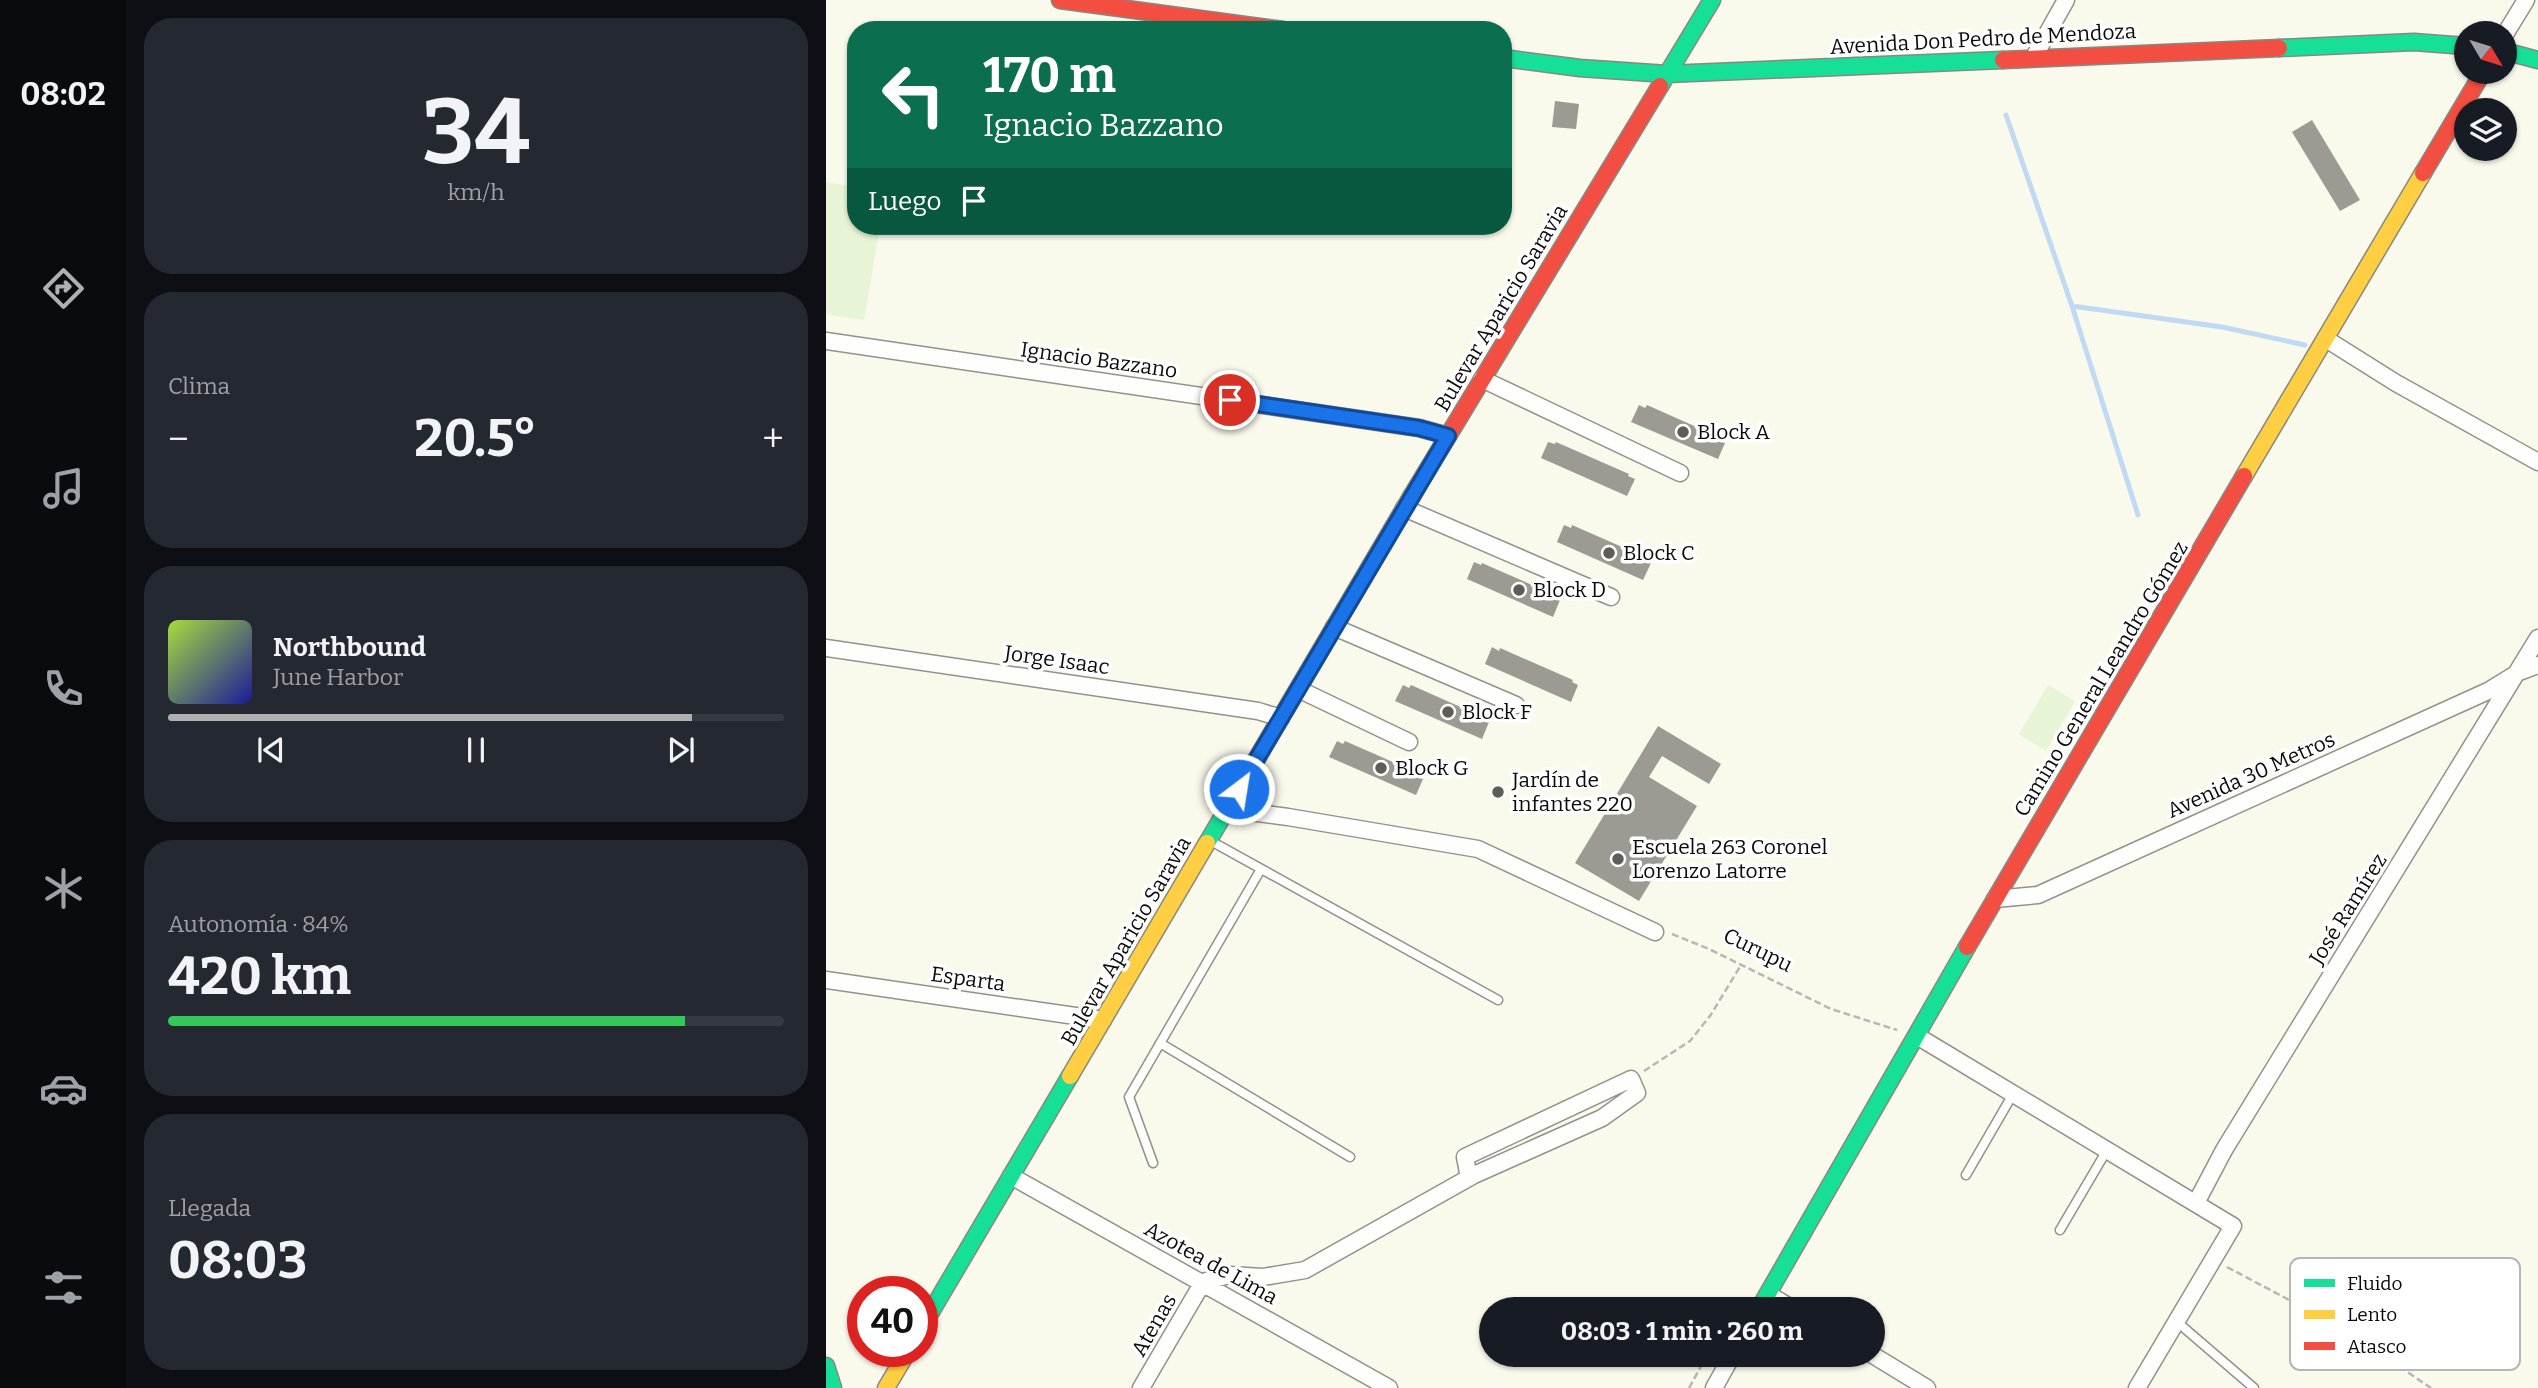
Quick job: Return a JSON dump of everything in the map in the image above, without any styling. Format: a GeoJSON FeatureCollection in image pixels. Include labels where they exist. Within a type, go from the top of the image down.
{"type":"FeatureCollection","features":[{"type":"Feature","properties":{"kind":"street"},"geometry":{"type":"LineString","coordinates":[[1060,0],[1216,21]]}},
{"type":"Feature","properties":{"kind":"street","name":"Bulevar Aparicio Saravia"},"geometry":{"type":"LineString","coordinates":[[938,1300],[1404,508],[1712,0]]}},
{"type":"Feature","properties":{"kind":"street"},"geometry":{"type":"LineString","coordinates":[[2035,57],[2066,0]]}},
{"type":"Feature","properties":{"kind":"street"},"geometry":{"type":"LineString","coordinates":[[2513,21],[2526,0]]}},
{"type":"Feature","properties":{"kind":"street","name":"Avenida Don Pedro de Mendoza"},"geometry":{"type":"LineString","coordinates":[[1512,59],[1580,68],[1667,74],[2414,42],[2454,45]]}},
{"type":"Feature","properties":{"kind":"street"},"geometry":{"type":"LineString","coordinates":[[2517,54],[2538,60]]}},
{"type":"Feature","properties":{"kind":"street","name":"Camino General Leandro Gómez"},"geometry":{"type":"LineString","coordinates":[[1766,1297],[1995,899],[2476,84]]}},
{"type":"Feature","properties":{"kind":"street"},"geometry":{"type":"LineString","coordinates":[[2326,339],[2396,383],[2538,462]]}},
{"type":"Feature","properties":{"kind":"street","name":"Ignacio Bazzano"},"geometry":{"type":"LineString","coordinates":[[826,341],[1419,428],[1448,436]]}},
{"type":"Feature","properties":{"kind":"street"},"geometry":{"type":"LineString","coordinates":[[1482,379],[1680,473]]}},
{"type":"Feature","properties":{"kind":"street"},"geometry":{"type":"LineString","coordinates":[[1404,508],[1611,597]]}},
{"type":"Feature","properties":{"kind":"street"},"geometry":{"type":"LineString","coordinates":[[1334,627],[1516,705]]}},
{"type":"Feature","properties":{"kind":"street","name":"José Ramírez"},"geometry":{"type":"LineString","coordinates":[[2196,1203],[2224,1150],[2538,638]]}},
{"type":"Feature","properties":{"kind":"street","name":"Jorge Isaac"},"geometry":{"type":"LineString","coordinates":[[826,648],[1258,711],[1281,718]]}},
{"type":"Feature","properties":{"kind":"street"},"geometry":{"type":"LineString","coordinates":[[2519,671],[2538,665]]}},
{"type":"Feature","properties":{"kind":"street","name":"Avenida 30 Metros"},"geometry":{"type":"LineString","coordinates":[[1995,899],[2038,895],[2488,691],[2519,671]]}},
{"type":"Feature","properties":{"kind":"street"},"geometry":{"type":"LineString","coordinates":[[1298,689],[1409,742]]}},
{"type":"Feature","properties":{"kind":"street"},"geometry":{"type":"LineString","coordinates":[[1227,809],[1478,849],[1655,932]]}},
{"type":"Feature","properties":{"kind":"street","name":"Esparta"},"geometry":{"type":"LineString","coordinates":[[826,980],[1103,1020]]}},
{"type":"Feature","properties":{"kind":"street"},"geometry":{"type":"LineString","coordinates":[[1917,1036],[2233,1226],[2137,1388]]}},
{"type":"Feature","properties":{"kind":"street"},"geometry":{"type":"LineString","coordinates":[[1203,1282],[1229,1275],[1263,1277],[1304,1270],[1469,1178],[1602,1118],[1637,1093],[1631,1079],[1465,1157],[1469,1178]]}},
{"type":"Feature","properties":{"kind":"street","name":"Azotea de Lima"},"geometry":{"type":"LineString","coordinates":[[1011,1176],[1389,1388]]}},
{"type":"Feature","properties":{"kind":"street","name":"Atenas"},"geometry":{"type":"LineString","coordinates":[[1141,1388],[1203,1282]]}},
{"type":"Feature","properties":{"kind":"street"},"geometry":{"type":"LineString","coordinates":[[1768,1294],[1773,1297]]}},
{"type":"Feature","properties":{"kind":"street"},"geometry":{"type":"LineString","coordinates":[[1885,1362],[1927,1388]]}},
{"type":"Feature","properties":{"kind":"street"},"geometry":{"type":"LineString","coordinates":[[826,1366],[833,1388]]}},
{"type":"Feature","properties":{"kind":"street"},"geometry":{"type":"LineString","coordinates":[[886,1388],[898,1367]]}},
{"type":"Feature","properties":{"kind":"street"},"geometry":{"type":"LineString","coordinates":[[1714,1388],[1726,1367]]}},
{"type":"Feature","properties":{"kind":"lane"},"geometry":{"type":"LineString","coordinates":[[1209,840],[1498,1000]]}},
{"type":"Feature","properties":{"kind":"lane"},"geometry":{"type":"LineString","coordinates":[[1153,1163],[1129,1097],[1261,869]]}},
{"type":"Feature","properties":{"kind":"lane"},"geometry":{"type":"LineString","coordinates":[[1160,1043],[1350,1157]]}},
{"type":"Feature","properties":{"kind":"lane"},"geometry":{"type":"LineString","coordinates":[[1966,1175],[2013,1094]]}},
{"type":"Feature","properties":{"kind":"lane"},"geometry":{"type":"LineString","coordinates":[[2060,1230],[2107,1150]]}},
{"type":"Feature","properties":{"kind":"lane"},"geometry":{"type":"LineString","coordinates":[[2176,1321],[2254,1388]]}},
{"type":"Feature","properties":{"kind":"path","name":"Curupu"},"geometry":{"type":"LineString","coordinates":[[1655,932],[1675,935],[1831,1009],[1917,1036]]}},
{"type":"Feature","properties":{"kind":"path"},"geometry":{"type":"LineString","coordinates":[[1631,1079],[1690,1041],[1710,1016],[1741,965]]}},
{"type":"Feature","properties":{"kind":"path"},"geometry":{"type":"LineString","coordinates":[[2212,1259],[2290,1300]]}},
{"type":"Feature","properties":{"kind":"path"},"geometry":{"type":"LineString","coordinates":[[1689,1388],[1701,1367]]}},
{"type":"Feature","properties":{"kind":"path"},"geometry":{"type":"LineString","coordinates":[[2404,1370],[2431,1388]]}},
{"type":"Feature","properties":{"kind":"green space"},"geometry":{"type":"Polygon","coordinates":[[[826,182],[847,186],[847,235],[878,235],[864,320],[826,314],[826,182]]]}},
{"type":"Feature","properties":{"kind":"green space"},"geometry":{"type":"Polygon","coordinates":[[[2048,685],[2075,701],[2046,751],[2019,734],[2048,685]]]}},
{"type":"Feature","properties":{"kind":"building"},"geometry":{"type":"Polygon","coordinates":[[[1555,101],[1579,104],[1576,129],[1552,127],[1555,101]]]}},
{"type":"Feature","properties":{"kind":"building"},"geometry":{"type":"Polygon","coordinates":[[[2312,120],[2360,200],[2340,211],[2292,132],[2312,120]]]}},
{"type":"Feature","properties":{"kind":"building","name":"Block A"},"geometry":{"type":"Polygon","coordinates":[[[1639,405],[1645,408],[1647,405],[1719,437],[1718,440],[1725,443],[1718,459],[1631,422],[1639,405]]]}},
{"type":"Feature","properties":{"kind":"building"},"geometry":{"type":"Polygon","coordinates":[[[1548,442],[1556,442],[1629,474],[1628,476],[1635,479],[1627,496],[1541,458],[1548,442]]]}},
{"type":"Feature","properties":{"kind":"building","name":"Block C"},"geometry":{"type":"Polygon","coordinates":[[[1564,525],[1571,528],[1572,525],[1645,557],[1644,560],[1651,563],[1643,580],[1557,542],[1564,525]]]}},
{"type":"Feature","properties":{"kind":"building","name":"Block D"},"geometry":{"type":"Polygon","coordinates":[[[1474,562],[1555,595],[1554,597],[1560,600],[1553,617],[1467,579],[1474,562]]]}},
{"type":"Feature","properties":{"kind":"building"},"geometry":{"type":"Polygon","coordinates":[[[1492,647],[1573,680],[1572,682],[1578,685],[1571,702],[1485,664],[1492,647]]]}},
{"type":"Feature","properties":{"kind":"building","name":"Block F"},"geometry":{"type":"Polygon","coordinates":[[[1403,685],[1409,688],[1411,685],[1483,717],[1482,720],[1489,722],[1482,739],[1395,701],[1403,685]]]}},
{"type":"Feature","properties":{"kind":"building"},"geometry":{"type":"Polygon","coordinates":[[[1658,726],[1721,764],[1709,784],[1662,756],[1649,777],[1697,806],[1639,901],[1575,863],[1658,726]]]}},
{"type":"Feature","properties":{"kind":"building","name":"Block G"},"geometry":{"type":"Polygon","coordinates":[[[1337,741],[1343,744],[1345,741],[1418,773],[1416,776],[1423,779],[1416,795],[1329,757],[1337,741]]]}},
{"type":"Feature","properties":{"kind":"waterway"},"geometry":{"type":"LineString","coordinates":[[2006,115],[2072,306],[2138,515]]}},
{"type":"Feature","properties":{"kind":"waterway"},"geometry":{"type":"LineString","coordinates":[[2072,306],[2222,327],[2305,345]]}},
{"type":"Feature","properties":{"kind":"traffic: fast"},"geometry":{"type":"LineString","coordinates":[[1660,86],[1712,0]]}},
{"type":"Feature","properties":{"kind":"traffic: fast"},"geometry":{"type":"LineString","coordinates":[[2279,48],[2414,42],[2454,45]]}},
{"type":"Feature","properties":{"kind":"traffic: fast"},"geometry":{"type":"LineString","coordinates":[[2517,54],[2538,60]]}},
{"type":"Feature","properties":{"kind":"traffic: fast"},"geometry":{"type":"LineString","coordinates":[[1512,59],[1580,68],[1667,74],[2003,60]]}},
{"type":"Feature","properties":{"kind":"traffic: fast"},"geometry":{"type":"LineString","coordinates":[[1207,843],[1411,497]]}},
{"type":"Feature","properties":{"kind":"traffic: fast"},"geometry":{"type":"LineString","coordinates":[[1766,1297],[1967,947]]}},
{"type":"Feature","properties":{"kind":"traffic: fast"},"geometry":{"type":"LineString","coordinates":[[938,1300],[1070,1076]]}},
{"type":"Feature","properties":{"kind":"traffic: fast"},"geometry":{"type":"LineString","coordinates":[[826,1366],[833,1388]]}},
{"type":"Feature","properties":{"kind":"traffic: slow"},"geometry":{"type":"LineString","coordinates":[[2244,476],[2423,173]]}},
{"type":"Feature","properties":{"kind":"traffic: slow"},"geometry":{"type":"LineString","coordinates":[[1070,1076],[1207,843]]}},
{"type":"Feature","properties":{"kind":"traffic: slow"},"geometry":{"type":"LineString","coordinates":[[886,1388],[898,1367]]}},
{"type":"Feature","properties":{"kind":"traffic: jam"},"geometry":{"type":"LineString","coordinates":[[1060,0],[1216,21]]}},
{"type":"Feature","properties":{"kind":"traffic: jam"},"geometry":{"type":"LineString","coordinates":[[2003,60],[2279,48]]}},
{"type":"Feature","properties":{"kind":"traffic: jam"},"geometry":{"type":"LineString","coordinates":[[2423,173],[2476,84]]}},
{"type":"Feature","properties":{"kind":"traffic: jam"},"geometry":{"type":"LineString","coordinates":[[1411,497],[1660,86]]}},
{"type":"Feature","properties":{"kind":"traffic: jam"},"geometry":{"type":"LineString","coordinates":[[1967,947],[2244,476]]}},
{"type":"Feature","properties":{"kind":"place","name":"Block A"},"geometry":{"type":"Point","coordinates":[1683,432]}},
{"type":"Feature","properties":{"kind":"place","name":"Block C"},"geometry":{"type":"Point","coordinates":[1609,553]}},
{"type":"Feature","properties":{"kind":"place","name":"Block D"},"geometry":{"type":"Point","coordinates":[1519,590]}},
{"type":"Feature","properties":{"kind":"place","name":"Block F"},"geometry":{"type":"Point","coordinates":[1448,712]}},
{"type":"Feature","properties":{"kind":"place","name":"Block G"},"geometry":{"type":"Point","coordinates":[1381,768]}},
{"type":"Feature","properties":{"kind":"place","name":"Jardín de infantes 220"},"geometry":{"type":"Point","coordinates":[1498,792]}},
{"type":"Feature","properties":{"kind":"place","name":"Escuela 263 Coronel Lorenzo Latorre"},"geometry":{"type":"Point","coordinates":[1618,859]}},
{"type":"Feature","properties":{"kind":"route"},"geometry":{"type":"LineString","coordinates":[[1230,400],[1419,428],[1448,436],[1239,789]]}}]}
